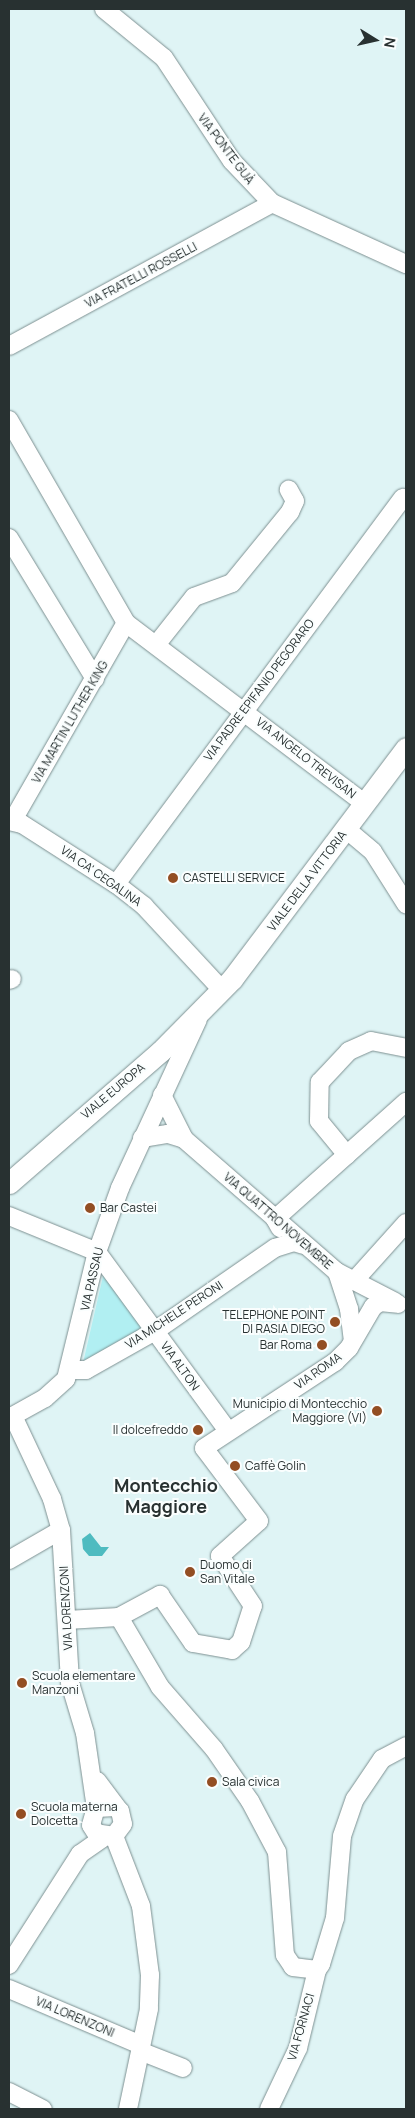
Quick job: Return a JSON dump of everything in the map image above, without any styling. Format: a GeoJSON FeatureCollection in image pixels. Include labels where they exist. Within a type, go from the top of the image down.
{"type":"FeatureCollection","features":[{"type":"Feature","properties":{"kind":"main road","name":"VIALE DELLA VITTORIA"},"geometry":{"type":"LineString","coordinates":[[203,1010],[222,990],[406,748]]}},
{"type":"Feature","properties":{"kind":"main road","name":"VIALE EUROPA"},"geometry":{"type":"LineString","coordinates":[[13,1177],[203,1010]]}},
{"type":"Feature","properties":{"kind":"street","name":"VIA PONTE GUÀ"},"geometry":{"type":"LineString","coordinates":[[104,9],[164,58],[232,161],[272,204],[406,264]]}},
{"type":"Feature","properties":{"kind":"street","name":"VIA FRATELLI ROSSELLI"},"geometry":{"type":"LineString","coordinates":[[9,346],[272,204]]}},
{"type":"Feature","properties":{"kind":"street"},"geometry":{"type":"LineString","coordinates":[[9,420],[126,623]]}},
{"type":"Feature","properties":{"kind":"street"},"geometry":{"type":"LineString","coordinates":[[156,645],[194,597],[232,583],[290,512],[295,501],[289,490]]}},
{"type":"Feature","properties":{"kind":"street","name":"VIA PADRE EPIFANIO PEGORARO"},"geometry":{"type":"LineString","coordinates":[[116,884],[403,498]]}},
{"type":"Feature","properties":{"kind":"street"},"geometry":{"type":"LineString","coordinates":[[9,538],[95,679]]}},
{"type":"Feature","properties":{"kind":"street","name":"VIA ANGELO TREVISAN"},"geometry":{"type":"LineString","coordinates":[[126,623],[244,710],[365,804]]}},
{"type":"Feature","properties":{"kind":"street","name":"VIA MARTIN LUTHER KING"},"geometry":{"type":"LineString","coordinates":[[11,821],[126,623]]}},
{"type":"Feature","properties":{"kind":"street","name":"VIA CA' CEGALINA"},"geometry":{"type":"LineString","coordinates":[[11,821],[116,884],[150,912],[222,990]]}},
{"type":"Feature","properties":{"kind":"street"},"geometry":{"type":"LineString","coordinates":[[346,829],[373,852],[406,904]]}},
{"type":"Feature","properties":{"kind":"street","name":"VIA PASSAU"},"geometry":{"type":"LineString","coordinates":[[61,1530],[52,1499],[11,1417],[45,1398],[69,1370],[97,1252],[142,1138],[203,1010]]}},
{"type":"Feature","properties":{"kind":"street"},"geometry":{"type":"LineString","coordinates":[[347,1155],[319,1121],[320,1082],[349,1051],[371,1041],[406,1048]]}},
{"type":"Feature","properties":{"kind":"street","name":"VIA QUATTRO NOVEMBRE"},"geometry":{"type":"LineString","coordinates":[[162,1096],[184,1139],[303,1245],[337,1272],[402,1306]]}},
{"type":"Feature","properties":{"kind":"street"},"geometry":{"type":"LineString","coordinates":[[274,1248],[280,1228],[275,1219],[406,1102]]}},
{"type":"Feature","properties":{"kind":"street"},"geometry":{"type":"LineString","coordinates":[[142,1138],[168,1134],[184,1139]]}},
{"type":"Feature","properties":{"kind":"street"},"geometry":{"type":"LineString","coordinates":[[9,1216],[74,1246],[97,1252]]}},
{"type":"Feature","properties":{"kind":"street"},"geometry":{"type":"LineString","coordinates":[[354,1282],[406,1223]]}},
{"type":"Feature","properties":{"kind":"street","name":"VIA MICHELE PERONI"},"geometry":{"type":"LineString","coordinates":[[69,1370],[86,1370],[155,1331],[274,1248],[294,1242],[303,1245]]}},
{"type":"Feature","properties":{"kind":"street","name":"VIA ALTON"},"geometry":{"type":"LineString","coordinates":[[97,1252],[228,1431]]}},
{"type":"Feature","properties":{"kind":"street"},"geometry":{"type":"LineString","coordinates":[[337,1272],[349,1308],[353,1340]]}},
{"type":"Feature","properties":{"kind":"street","name":"VIA ROMA"},"geometry":{"type":"LineString","coordinates":[[119,1617],[157,1594],[193,1643],[232,1650],[246,1635],[253,1606],[220,1556],[260,1521],[204,1448],[335,1362],[353,1340],[373,1307],[380,1302],[402,1306]]}},
{"type":"Feature","properties":{"kind":"street"},"geometry":{"type":"LineString","coordinates":[[9,1560],[61,1530]]}},
{"type":"Feature","properties":{"kind":"street","name":"VIA LORENZONI"},"geometry":{"type":"LineString","coordinates":[[61,1530],[70,1682],[93,1774],[96,1808]]}},
{"type":"Feature","properties":{"kind":"street"},"geometry":{"type":"LineString","coordinates":[[66,1620],[119,1617],[160,1687],[250,1801],[277,1852],[285,1955],[293,1967],[317,1970]]}},
{"type":"Feature","properties":{"kind":"street","name":"VIA FORNACI"},"geometry":{"type":"LineString","coordinates":[[269,2109],[298,2048],[317,1970],[335,1918],[339,1851],[355,1799],[382,1759],[406,1746]]}},
{"type":"Feature","properties":{"kind":"street","name":"VIA LORENZONI"},"geometry":{"type":"LineString","coordinates":[[93,1774],[116,1807]]}},
{"type":"Feature","properties":{"kind":"street"},"geometry":{"type":"LineString","coordinates":[[9,1965],[80,1854],[90,1842],[109,1836],[123,1824],[116,1807],[96,1808],[91,1825],[109,1836],[141,1906],[148,1938],[149,2009],[128,2109]]}},
{"type":"Feature","properties":{"kind":"street","name":"VIA LORENZONI"},"geometry":{"type":"LineString","coordinates":[[9,1989],[183,2068]]}},
{"type":"Feature","properties":{"kind":"street"},"geometry":{"type":"LineString","coordinates":[[9,2092],[43,2109]]}},
{"type":"Feature","properties":{"kind":"shaded area"},"geometry":{"type":"Polygon","coordinates":[[[104,1272],[146,1329],[83,1363],[104,1272]]]}},
{"type":"Feature","properties":{"kind":"shaded area"},"geometry":{"type":"Polygon","coordinates":[[[90,1533],[101,1547],[109,1547],[102,1556],[89,1556],[83,1549],[82,1539],[90,1533]]]}},
{"type":"Feature","properties":{"kind":"place","name":"CASTELLI SERVICE"},"geometry":{"type":"Point","coordinates":[173,878]}},
{"type":"Feature","properties":{"kind":"place","name":"Bar Castei"},"geometry":{"type":"Point","coordinates":[90,1208]}},
{"type":"Feature","properties":{"kind":"place","name":"TELEPHONE POINT DI RASIA DIEGO"},"geometry":{"type":"Point","coordinates":[335,1322]}},
{"type":"Feature","properties":{"kind":"place","name":"Bar Roma"},"geometry":{"type":"Point","coordinates":[322,1345]}},
{"type":"Feature","properties":{"kind":"place","name":"Municipio di Montecchio Maggiore (VI)"},"geometry":{"type":"Point","coordinates":[377,1411]}},
{"type":"Feature","properties":{"kind":"place","name":"Il dolcefreddo"},"geometry":{"type":"Point","coordinates":[198,1430]}},
{"type":"Feature","properties":{"kind":"place","name":"Caffè Golin"},"geometry":{"type":"Point","coordinates":[235,1466]}},
{"type":"Feature","properties":{"kind":"place","name":"Duomo di San Vitale"},"geometry":{"type":"Point","coordinates":[190,1572]}},
{"type":"Feature","properties":{"kind":"place","name":"Scuola elementare Manzoni"},"geometry":{"type":"Point","coordinates":[22,1683]}},
{"type":"Feature","properties":{"kind":"place","name":"Sala civica"},"geometry":{"type":"Point","coordinates":[212,1782]}},
{"type":"Feature","properties":{"kind":"place","name":"Scuola materna Dolcetta"},"geometry":{"type":"Point","coordinates":[21,1814]}},
{"type":"Feature","properties":{"kind":"district","name":"Montecchio Maggiore"},"geometry":{"type":"Point","coordinates":[166,1496]}}]}
